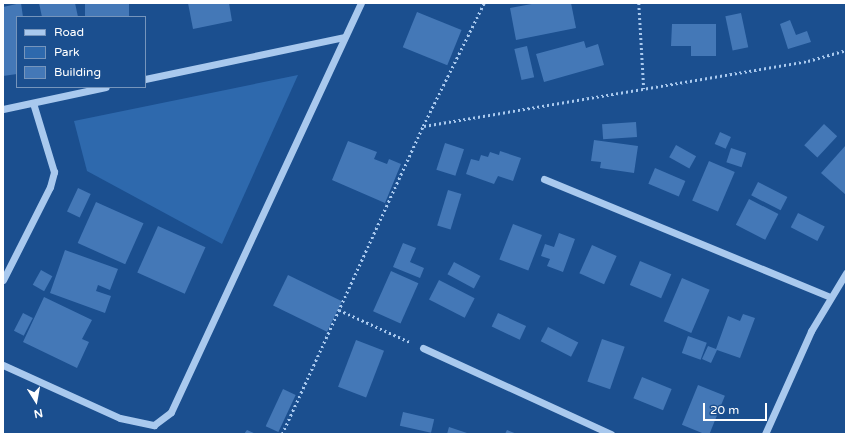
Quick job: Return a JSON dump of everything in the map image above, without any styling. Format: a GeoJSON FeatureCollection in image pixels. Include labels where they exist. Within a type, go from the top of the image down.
{"type":"FeatureCollection","features":[{"type":"Feature","properties":{"kind":"street"},"geometry":{"type":"LineString","coordinates":[[3,365],[120,418],[154,425],[171,412],[344,36],[361,3]]}},
{"type":"Feature","properties":{"kind":"street"},"geometry":{"type":"LineString","coordinates":[[146,79],[344,36]]}},
{"type":"Feature","properties":{"kind":"street"},"geometry":{"type":"LineString","coordinates":[[3,109],[101,88]]}},
{"type":"Feature","properties":{"kind":"street"},"geometry":{"type":"LineString","coordinates":[[3,280],[50,187],[54,172],[33,103]]}},
{"type":"Feature","properties":{"kind":"street"},"geometry":{"type":"LineString","coordinates":[[544,179],[831,297]]}},
{"type":"Feature","properties":{"kind":"street"},"geometry":{"type":"LineString","coordinates":[[765,434],[811,331],[846,273]]}},
{"type":"Feature","properties":{"kind":"street"},"geometry":{"type":"LineString","coordinates":[[423,348],[611,434]]}},
{"type":"Feature","properties":{"kind":"path"},"geometry":{"type":"LineString","coordinates":[[282,434],[424,126],[484,3]]}},
{"type":"Feature","properties":{"kind":"path"},"geometry":{"type":"LineString","coordinates":[[639,3],[644,89]]}},
{"type":"Feature","properties":{"kind":"path"},"geometry":{"type":"LineString","coordinates":[[424,126],[808,61],[846,50]]}},
{"type":"Feature","properties":{"kind":"path"},"geometry":{"type":"LineString","coordinates":[[339,310],[423,348]]}},
{"type":"Feature","properties":{"kind":"green space"},"geometry":{"type":"Polygon","coordinates":[[[298,75],[222,244],[87,171],[74,121],[298,75]]]}},
{"type":"Feature","properties":{"kind":"building"},"geometry":{"type":"Polygon","coordinates":[[[21,3],[23,16],[16,16],[16,74],[3,76],[3,7],[21,3]]]}},
{"type":"Feature","properties":{"kind":"building"},"geometry":{"type":"Polygon","coordinates":[[[39,3],[75,3],[78,16],[42,16],[39,3]]]}},
{"type":"Feature","properties":{"kind":"building"},"geometry":{"type":"Polygon","coordinates":[[[85,3],[129,3],[129,16],[85,16],[85,3]]]}},
{"type":"Feature","properties":{"kind":"building"},"geometry":{"type":"Polygon","coordinates":[[[188,3],[229,3],[232,21],[193,29],[188,3]]]}},
{"type":"Feature","properties":{"kind":"building"},"geometry":{"type":"Polygon","coordinates":[[[537,3],[571,3],[576,28],[516,40],[510,8],[537,3]]]}},
{"type":"Feature","properties":{"kind":"building"},"geometry":{"type":"Polygon","coordinates":[[[417,12],[462,30],[447,65],[403,47],[417,12]]]}},
{"type":"Feature","properties":{"kind":"building"},"geometry":{"type":"Polygon","coordinates":[[[741,13],[748,47],[733,51],[725,16],[741,13]]]}},
{"type":"Feature","properties":{"kind":"building"},"geometry":{"type":"Polygon","coordinates":[[[790,20],[796,35],[807,31],[811,42],[788,49],[780,24],[790,20]]]}},
{"type":"Feature","properties":{"kind":"building"},"geometry":{"type":"Polygon","coordinates":[[[672,24],[716,24],[716,56],[691,56],[691,46],[671,46],[672,24]]]}},
{"type":"Feature","properties":{"kind":"building"},"geometry":{"type":"Polygon","coordinates":[[[584,41],[586,48],[598,44],[604,65],[544,82],[536,54],[584,41]]]}},
{"type":"Feature","properties":{"kind":"building"},"geometry":{"type":"Polygon","coordinates":[[[527,46],[534,77],[522,80],[514,49],[527,46]]]}},
{"type":"Feature","properties":{"kind":"building"},"geometry":{"type":"Polygon","coordinates":[[[636,122],[637,137],[603,139],[602,124],[636,122]]]}},
{"type":"Feature","properties":{"kind":"building"},"geometry":{"type":"Polygon","coordinates":[[[824,124],[837,136],[817,157],[804,145],[824,124]]]}},
{"type":"Feature","properties":{"kind":"building"},"geometry":{"type":"Polygon","coordinates":[[[720,132],[731,137],[726,149],[715,144],[720,132]]]}},
{"type":"Feature","properties":{"kind":"building"},"geometry":{"type":"Polygon","coordinates":[[[594,140],[638,146],[634,173],[600,168],[601,162],[591,161],[594,140]]]}},
{"type":"Feature","properties":{"kind":"building"},"geometry":{"type":"Polygon","coordinates":[[[348,141],[377,152],[374,159],[387,164],[389,159],[401,164],[385,203],[332,180],[348,141]]]}},
{"type":"Feature","properties":{"kind":"building"},"geometry":{"type":"Polygon","coordinates":[[[445,143],[464,149],[455,176],[436,170],[445,143]]]}},
{"type":"Feature","properties":{"kind":"building"},"geometry":{"type":"Polygon","coordinates":[[[676,145],[696,156],[689,168],[669,157],[676,145]]]}},
{"type":"Feature","properties":{"kind":"building"},"geometry":{"type":"Polygon","coordinates":[[[846,145],[846,195],[821,173],[846,145]]]}},
{"type":"Feature","properties":{"kind":"building"},"geometry":{"type":"Polygon","coordinates":[[[731,148],[746,153],[742,167],[726,162],[731,148]]]}},
{"type":"Feature","properties":{"kind":"building"},"geometry":{"type":"Polygon","coordinates":[[[500,151],[521,158],[513,181],[498,176],[494,184],[466,174],[471,159],[479,161],[481,155],[488,157],[490,152],[499,155],[500,151]]]}},
{"type":"Feature","properties":{"kind":"building"},"geometry":{"type":"Polygon","coordinates":[[[709,161],[735,172],[718,212],[692,201],[709,161]]]}},
{"type":"Feature","properties":{"kind":"building"},"geometry":{"type":"Polygon","coordinates":[[[655,168],[685,181],[679,197],[648,184],[655,168]]]}},
{"type":"Feature","properties":{"kind":"building"},"geometry":{"type":"Polygon","coordinates":[[[758,182],[787,197],[781,210],[751,195],[758,182]]]}},
{"type":"Feature","properties":{"kind":"building"},"geometry":{"type":"Polygon","coordinates":[[[78,188],[91,194],[80,217],[67,212],[78,188]]]}},
{"type":"Feature","properties":{"kind":"building"},"geometry":{"type":"Polygon","coordinates":[[[448,190],[461,194],[451,229],[437,225],[448,190]]]}},
{"type":"Feature","properties":{"kind":"building"},"geometry":{"type":"Polygon","coordinates":[[[749,199],[778,214],[765,240],[736,225],[749,199]]]}},
{"type":"Feature","properties":{"kind":"building"},"geometry":{"type":"Polygon","coordinates":[[[96,202],[144,223],[125,264],[78,243],[96,202]]]}},
{"type":"Feature","properties":{"kind":"building"},"geometry":{"type":"Polygon","coordinates":[[[798,213],[825,227],[817,241],[791,227],[798,213]]]}},
{"type":"Feature","properties":{"kind":"building"},"geometry":{"type":"Polygon","coordinates":[[[513,224],[542,235],[528,271],[499,259],[513,224]]]}},
{"type":"Feature","properties":{"kind":"building"},"geometry":{"type":"Polygon","coordinates":[[[158,226],[206,247],[185,294],[137,273],[158,226]]]}},
{"type":"Feature","properties":{"kind":"building"},"geometry":{"type":"Polygon","coordinates":[[[559,233],[575,239],[563,272],[547,266],[550,259],[541,256],[545,244],[554,247],[559,233]]]}},
{"type":"Feature","properties":{"kind":"building"},"geometry":{"type":"Polygon","coordinates":[[[403,243],[416,248],[410,262],[424,268],[420,278],[393,267],[403,243]]]}},
{"type":"Feature","properties":{"kind":"building"},"geometry":{"type":"Polygon","coordinates":[[[592,245],[617,256],[604,284],[579,273],[592,245]]]}},
{"type":"Feature","properties":{"kind":"building"},"geometry":{"type":"Polygon","coordinates":[[[65,250],[118,269],[110,290],[98,285],[96,291],[111,296],[105,313],[50,293],[65,250]]]}},
{"type":"Feature","properties":{"kind":"building"},"geometry":{"type":"Polygon","coordinates":[[[640,261],[671,274],[661,298],[630,285],[640,261]]]}},
{"type":"Feature","properties":{"kind":"building"},"geometry":{"type":"Polygon","coordinates":[[[454,262],[480,276],[474,288],[447,274],[454,262]]]}},
{"type":"Feature","properties":{"kind":"building"},"geometry":{"type":"Polygon","coordinates":[[[41,270],[52,276],[44,291],[33,285],[41,270]]]}},
{"type":"Feature","properties":{"kind":"building"},"geometry":{"type":"Polygon","coordinates":[[[391,271],[418,283],[401,323],[373,311],[391,271]]]}},
{"type":"Feature","properties":{"kind":"building"},"geometry":{"type":"Polygon","coordinates":[[[288,275],[342,301],[327,332],[273,306],[288,275]]]}},
{"type":"Feature","properties":{"kind":"building"},"geometry":{"type":"Polygon","coordinates":[[[682,278],[710,290],[691,333],[664,321],[682,278]]]}},
{"type":"Feature","properties":{"kind":"building"},"geometry":{"type":"Polygon","coordinates":[[[439,280],[475,298],[465,318],[429,300],[439,280]]]}},
{"type":"Feature","properties":{"kind":"building"},"geometry":{"type":"Polygon","coordinates":[[[44,297],[92,320],[82,339],[89,342],[77,368],[23,342],[44,297]]]}},
{"type":"Feature","properties":{"kind":"building"},"geometry":{"type":"Polygon","coordinates":[[[23,313],[33,318],[24,336],[14,331],[23,313]]]}},
{"type":"Feature","properties":{"kind":"building"},"geometry":{"type":"Polygon","coordinates":[[[498,313],[526,326],[520,340],[492,327],[498,313]]]}},
{"type":"Feature","properties":{"kind":"building"},"geometry":{"type":"Polygon","coordinates":[[[743,314],[755,318],[740,358],[717,350],[711,363],[702,359],[708,346],[716,349],[728,316],[740,321],[743,314]]]}},
{"type":"Feature","properties":{"kind":"building"},"geometry":{"type":"Polygon","coordinates":[[[548,327],[578,342],[571,357],[541,341],[548,327]]]}},
{"type":"Feature","properties":{"kind":"building"},"geometry":{"type":"Polygon","coordinates":[[[688,336],[707,343],[701,360],[682,353],[688,336]]]}},
{"type":"Feature","properties":{"kind":"building"},"geometry":{"type":"Polygon","coordinates":[[[602,339],[625,347],[610,389],[587,382],[602,339]]]}},
{"type":"Feature","properties":{"kind":"building"},"geometry":{"type":"Polygon","coordinates":[[[356,340],[384,351],[366,397],[338,387],[356,340]]]}},
{"type":"Feature","properties":{"kind":"building"},"geometry":{"type":"Polygon","coordinates":[[[642,377],[672,389],[663,410],[633,398],[642,377]]]}},
{"type":"Feature","properties":{"kind":"building"},"geometry":{"type":"Polygon","coordinates":[[[698,385],[725,396],[709,434],[704,434],[682,425],[698,385]]]}},
{"type":"Feature","properties":{"kind":"building"},"geometry":{"type":"Polygon","coordinates":[[[283,389],[296,395],[278,432],[266,426],[283,389]]]}},
{"type":"Feature","properties":{"kind":"building"},"geometry":{"type":"Polygon","coordinates":[[[403,412],[434,419],[431,433],[400,426],[403,412]]]}},
{"type":"Feature","properties":{"kind":"building"},"geometry":{"type":"Polygon","coordinates":[[[449,427],[470,434],[447,434],[449,427]]]}},
{"type":"Feature","properties":{"kind":"building"},"geometry":{"type":"Polygon","coordinates":[[[247,430],[256,434],[244,434],[247,430]]]}},
{"type":"Feature","properties":{"kind":"building"},"geometry":{"type":"Polygon","coordinates":[[[507,430],[517,434],[505,434],[507,430]]]}}]}
